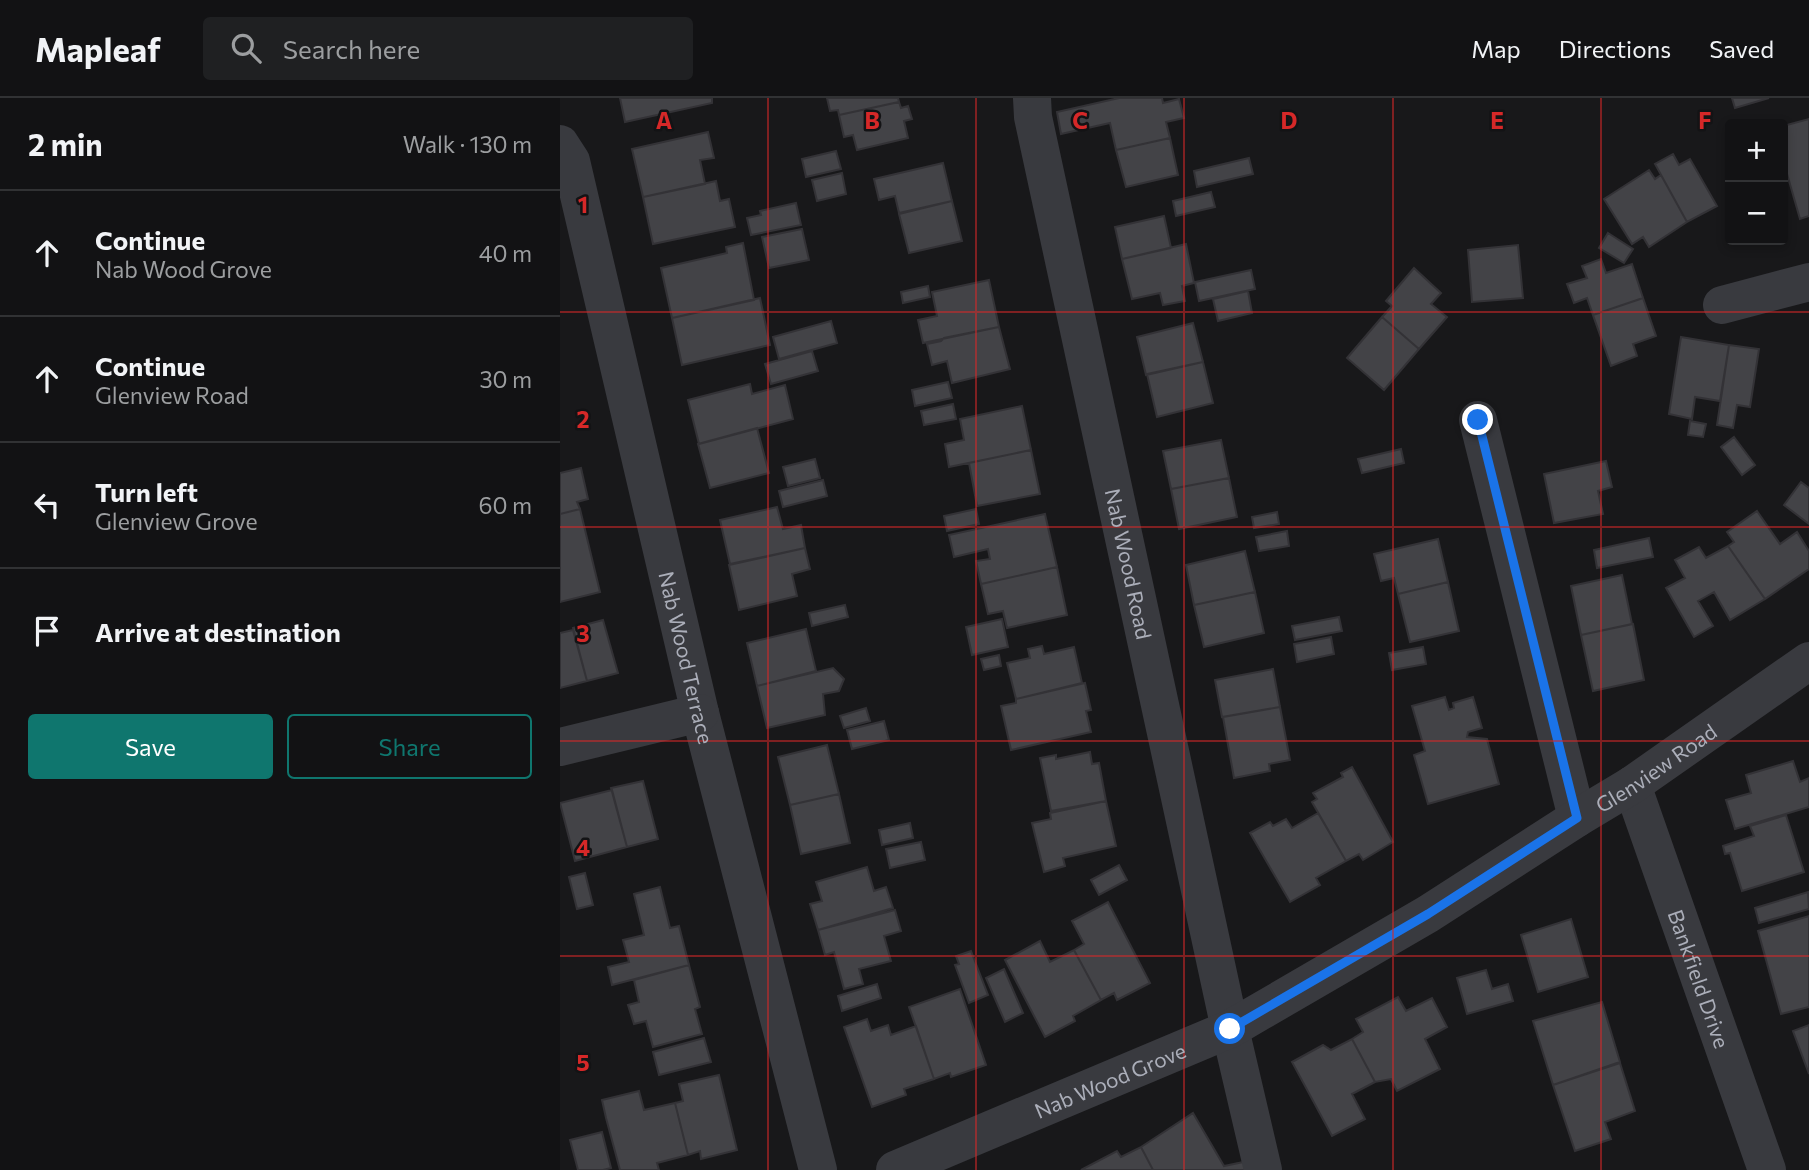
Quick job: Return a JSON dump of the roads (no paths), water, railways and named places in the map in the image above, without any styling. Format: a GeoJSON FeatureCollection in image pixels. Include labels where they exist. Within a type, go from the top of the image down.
{"type":"FeatureCollection","features":[{"type":"Feature","properties":{"kind":"street","name":"Nab Wood Road"},"geometry":{"type":"LineString","coordinates":[[1032,98],[1033,117],[1230,1029],[1263,1170]]}},
{"type":"Feature","properties":{"kind":"street","name":"Nab Wood Terrace"},"geometry":{"type":"LineString","coordinates":[[560,144],[570,161],[700,713],[818,1170]]}},
{"type":"Feature","properties":{"kind":"street"},"geometry":{"type":"LineString","coordinates":[[1722,305],[1809,282]]}},
{"type":"Feature","properties":{"kind":"street"},"geometry":{"type":"LineString","coordinates":[[1478,420],[1577,818]]}},
{"type":"Feature","properties":{"kind":"street","name":"Glenview Road"},"geometry":{"type":"LineString","coordinates":[[1428,914],[1632,785],[1809,661]]}},
{"type":"Feature","properties":{"kind":"street"},"geometry":{"type":"LineString","coordinates":[[560,747],[700,713]]}},
{"type":"Feature","properties":{"kind":"street","name":"Bankfield Drive"},"geometry":{"type":"LineString","coordinates":[[1632,785],[1767,1170]]}},
{"type":"Feature","properties":{"kind":"street","name":"Nab Wood Grove"},"geometry":{"type":"LineString","coordinates":[[895,1170],[1230,1029],[1428,914]]}}]}
